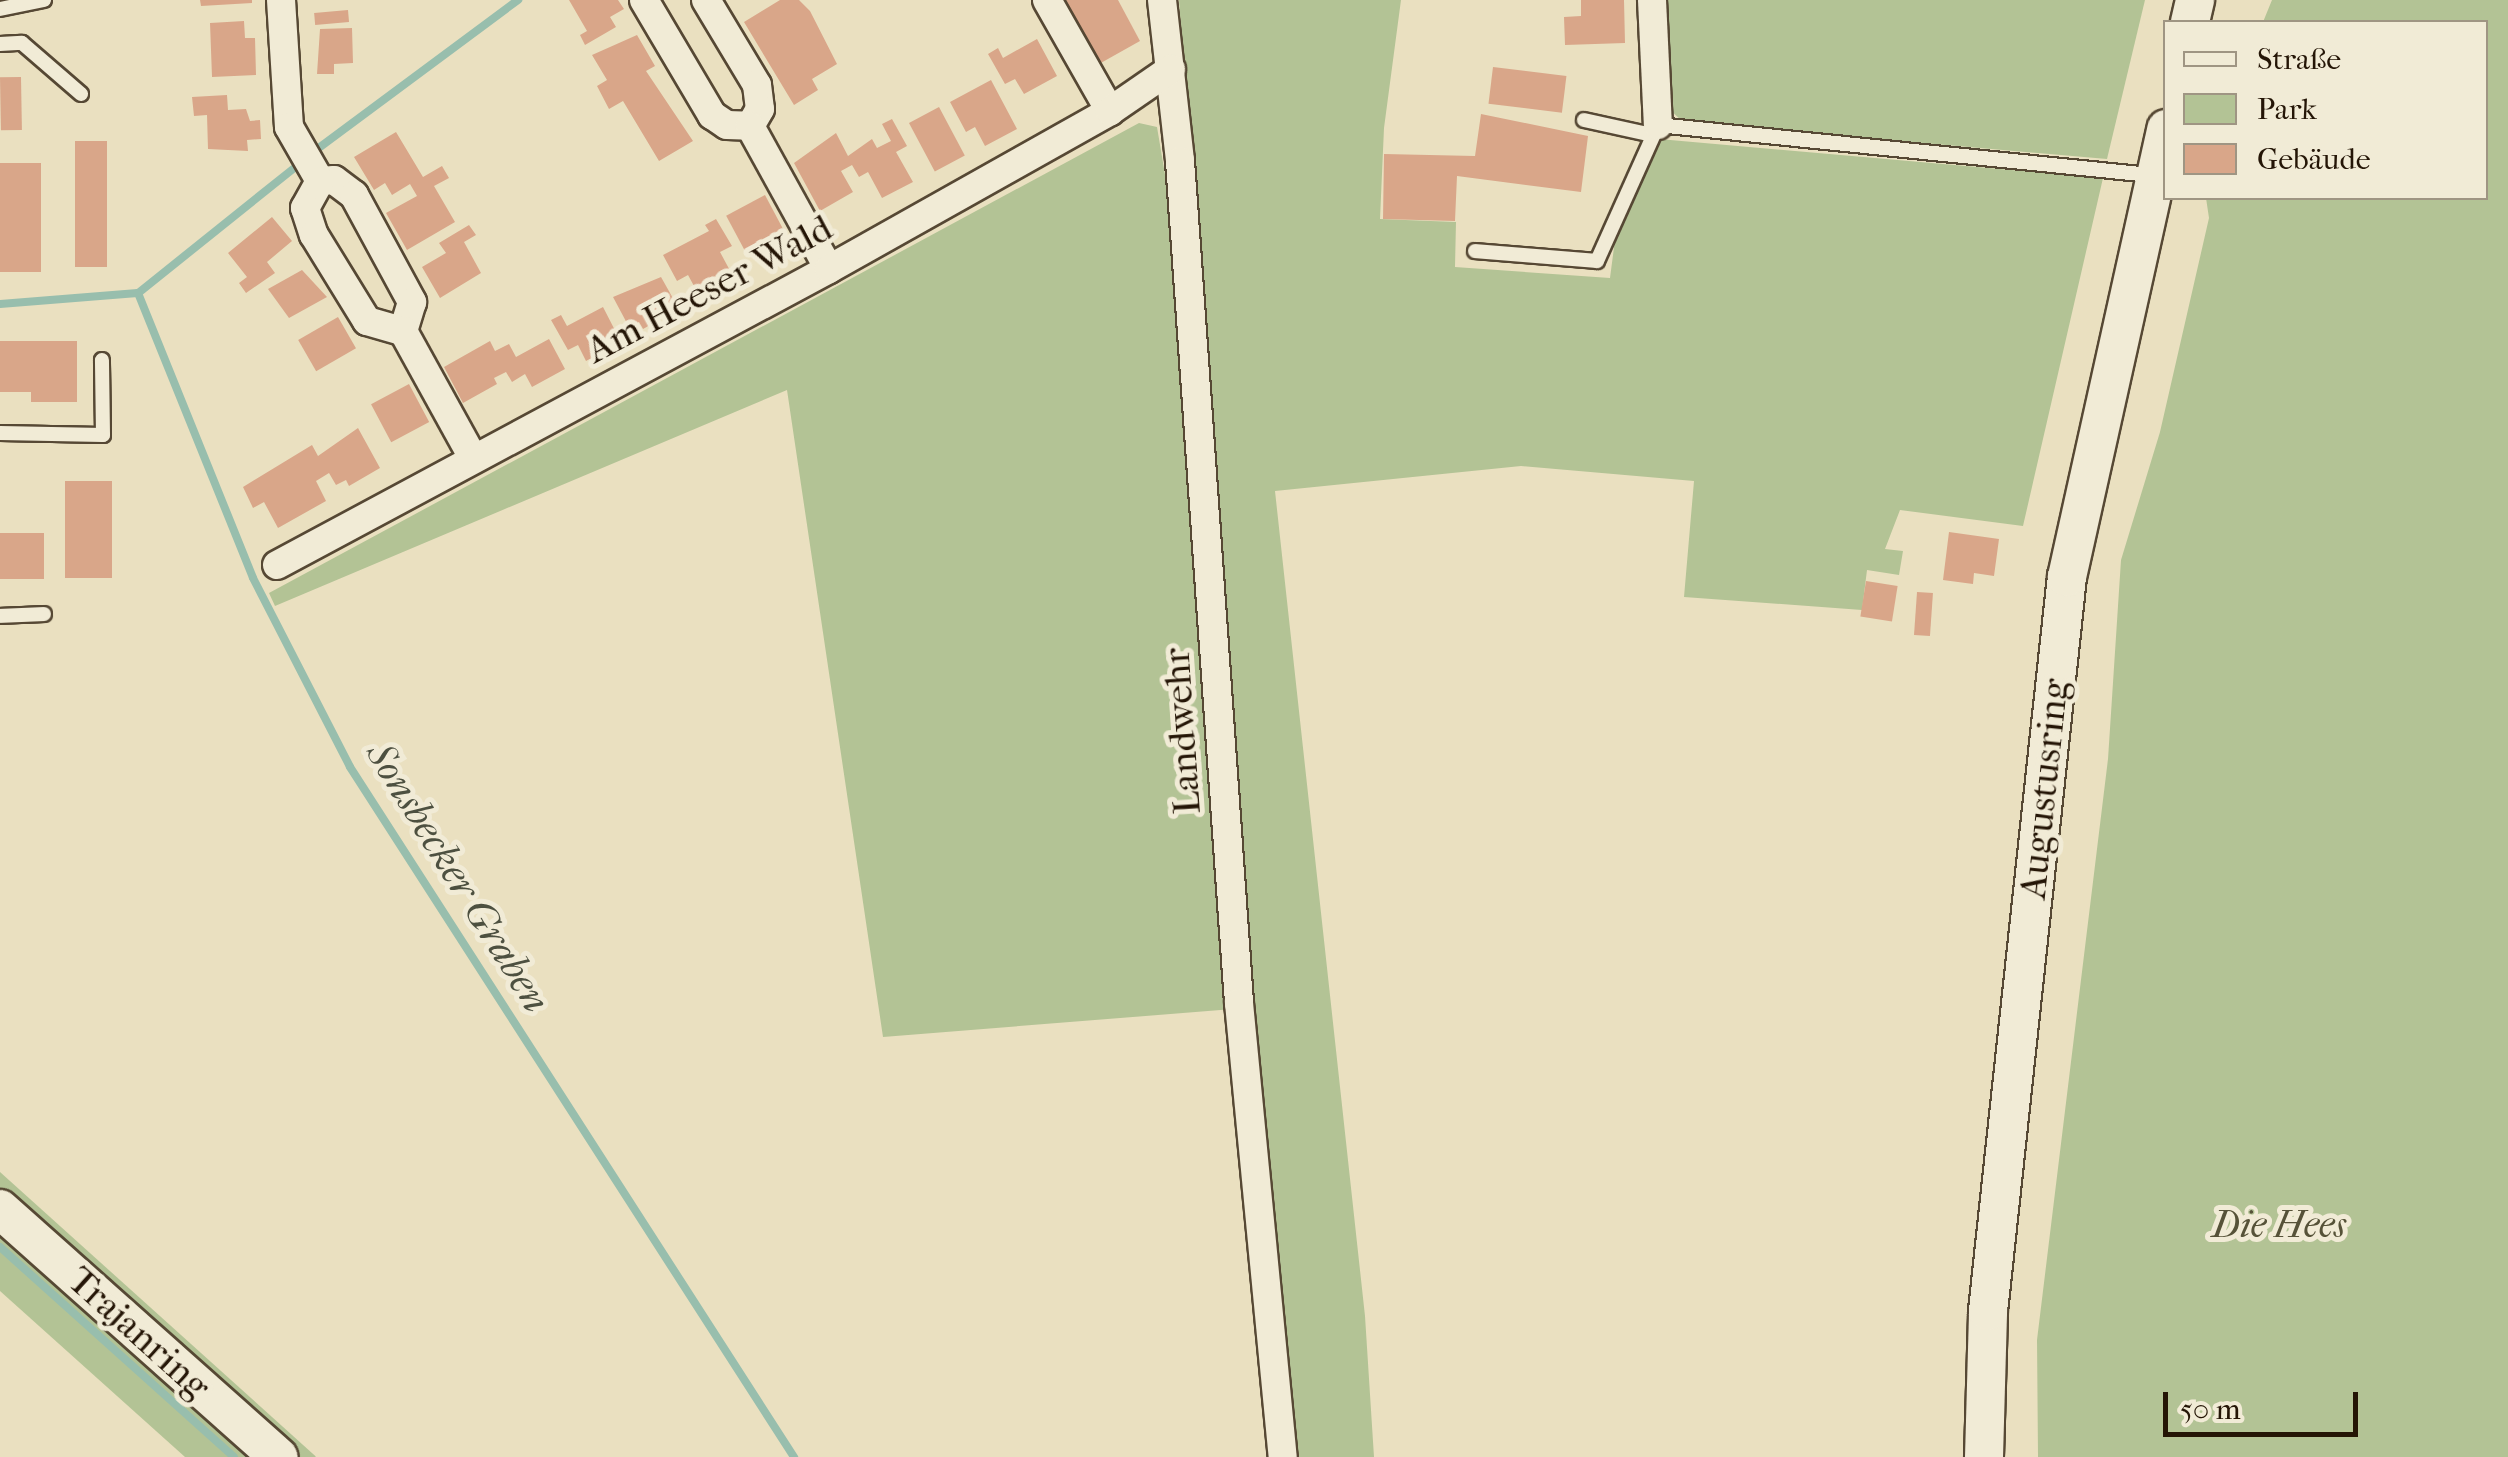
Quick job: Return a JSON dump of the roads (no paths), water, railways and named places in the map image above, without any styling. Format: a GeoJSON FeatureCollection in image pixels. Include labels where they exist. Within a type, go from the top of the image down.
{"type":"FeatureCollection","features":[{"type":"Feature","properties":{"kind":"main road","name":"Augustusring"},"geometry":{"type":"LineString","coordinates":[[1984,1457],[1988,1311],[2067,577],[2163,142]]}},
{"type":"Feature","properties":{"kind":"main road","name":"Trajanring"},"geometry":{"type":"LineString","coordinates":[[0,1209],[278,1457]]}},
{"type":"Feature","properties":{"kind":"street"},"geometry":{"type":"LineString","coordinates":[[281,0],[289,127],[320,181]]}},
{"type":"Feature","properties":{"kind":"street"},"geometry":{"type":"LineString","coordinates":[[644,0],[712,115],[727,125],[750,126]]}},
{"type":"Feature","properties":{"kind":"street"},"geometry":{"type":"LineString","coordinates":[[706,0],[760,93],[750,126],[829,269]]}},
{"type":"Feature","properties":{"kind":"street"},"geometry":{"type":"LineString","coordinates":[[1047,0],[1110,111]]}},
{"type":"Feature","properties":{"kind":"street","name":"Landwehr"},"geometry":{"type":"LineString","coordinates":[[1162,0],[1171,69],[1239,1004],[1284,1457]]}},
{"type":"Feature","properties":{"kind":"street"},"geometry":{"type":"LineString","coordinates":[[1652,0],[1655,130]]}},
{"type":"Feature","properties":{"kind":"street","name":"Am Heeser Wald"},"geometry":{"type":"LineString","coordinates":[[277,566],[472,456],[829,269],[1110,111],[1171,69]]}},
{"type":"Feature","properties":{"kind":"street"},"geometry":{"type":"LineString","coordinates":[[320,181],[334,180],[354,195],[412,302],[402,331],[472,456]]}},
{"type":"Feature","properties":{"kind":"street"},"geometry":{"type":"LineString","coordinates":[[320,181],[305,208],[314,234],[367,321],[383,331],[402,331]]}},
{"type":"Feature","properties":{"kind":"lane"},"geometry":{"type":"LineString","coordinates":[[0,9],[44,0]]}},
{"type":"Feature","properties":{"kind":"lane"},"geometry":{"type":"LineString","coordinates":[[0,44],[22,44],[82,94]]}},
{"type":"Feature","properties":{"kind":"lane"},"geometry":{"type":"LineString","coordinates":[[1584,120],[1655,130],[2155,175]]}},
{"type":"Feature","properties":{"kind":"lane"},"geometry":{"type":"LineString","coordinates":[[1476,251],[1597,261],[1655,130]]}},
{"type":"Feature","properties":{"kind":"lane"},"geometry":{"type":"LineString","coordinates":[[0,433],[103,435],[102,360]]}},
{"type":"Feature","properties":{"kind":"lane"},"geometry":{"type":"LineString","coordinates":[[0,616],[44,614]]}},
{"type":"Feature","properties":{"kind":"waterway","name":"Sonsbecker Graben"},"geometry":{"type":"LineString","coordinates":[[320,147],[518,0]]}},
{"type":"Feature","properties":{"kind":"waterway","name":"Sonsbecker Graben"},"geometry":{"type":"LineString","coordinates":[[293,169],[138,293],[253,578],[350,767],[794,1457]]}},
{"type":"Feature","properties":{"kind":"waterway","name":"Sonsbecker Graben"},"geometry":{"type":"LineString","coordinates":[[0,304],[138,293]]}},
{"type":"Feature","properties":{"kind":"waterway"},"geometry":{"type":"LineString","coordinates":[[0,1247],[234,1457]]}},
{"type":"Feature","properties":{"kind":"park label","name":"Die Hees"},"geometry":{"type":"Point","coordinates":[2279,1225]}}]}
